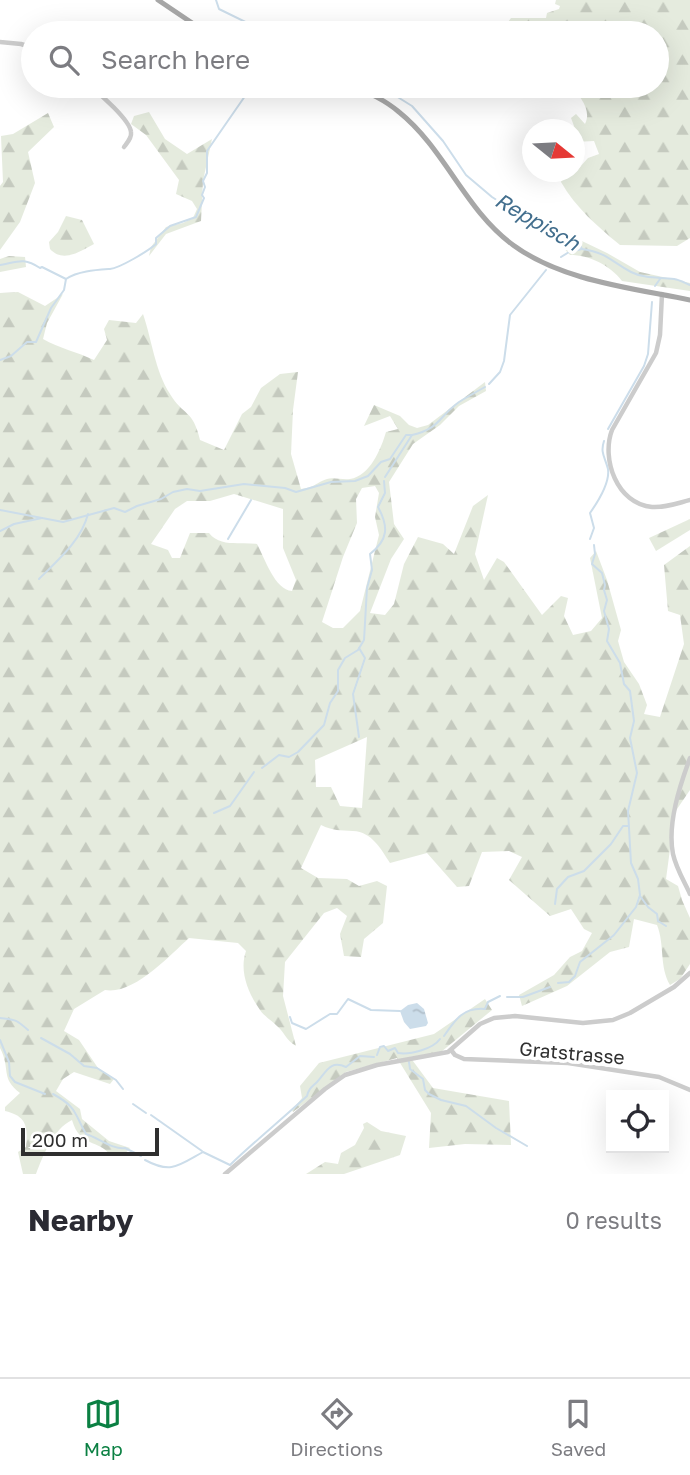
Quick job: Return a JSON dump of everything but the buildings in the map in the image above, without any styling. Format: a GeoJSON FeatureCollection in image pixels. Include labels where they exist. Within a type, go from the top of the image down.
{"type":"FeatureCollection","features":[{"type":"Feature","properties":{"kind":"main road"},"geometry":{"type":"LineString","coordinates":[[158,0],[189,21]]}},
{"type":"Feature","properties":{"kind":"main road"},"geometry":{"type":"LineString","coordinates":[[378,98],[410,121],[484,217],[513,245],[532,257],[564,270],[690,300]]}},
{"type":"Feature","properties":{"kind":"street"},"geometry":{"type":"LineString","coordinates":[[0,42],[21,44]]}},
{"type":"Feature","properties":{"kind":"street"},"geometry":{"type":"LineString","coordinates":[[102,98],[128,124],[130,140],[124,147]]}},
{"type":"Feature","properties":{"kind":"street"},"geometry":{"type":"LineString","coordinates":[[662,294],[658,347],[612,430],[609,456],[616,481],[634,500],[655,507],[690,500]]}},
{"type":"Feature","properties":{"kind":"street"},"geometry":{"type":"LineString","coordinates":[[690,758],[672,839],[675,862],[690,894]]}},
{"type":"Feature","properties":{"kind":"street"},"geometry":{"type":"LineString","coordinates":[[225,1174],[345,1075],[377,1065],[451,1050],[480,1024],[494,1018],[511,1016],[590,1023],[620,1017],[689,976]]}},
{"type":"Feature","properties":{"kind":"street","name":"Gratstrasse"},"geometry":{"type":"LineString","coordinates":[[451,1050],[464,1059],[568,1063],[646,1075],[667,1079],[690,1090]]}},
{"type":"Feature","properties":{"kind":"green space"},"geometry":{"type":"Polygon","coordinates":[[[556,0],[690,0],[690,238],[677,246],[620,245],[580,208],[561,182],[585,182],[585,161],[599,154],[594,141],[585,141],[587,114],[580,98],[669,98],[669,21],[509,21],[511,18],[546,18],[547,13],[559,9],[560,6],[555,4],[556,0]]]}},
{"type":"Feature","properties":{"kind":"green space"},"geometry":{"type":"Polygon","coordinates":[[[149,112],[165,139],[187,154],[212,139],[203,181],[201,221],[166,234],[149,256],[151,247],[166,227],[193,218],[197,209],[192,201],[176,194],[179,180],[146,135],[131,124],[134,116],[149,112]]]}},
{"type":"Feature","properties":{"kind":"green space"},"geometry":{"type":"Polygon","coordinates":[[[48,113],[54,127],[28,152],[35,183],[20,222],[0,250],[0,186],[3,182],[1,136],[13,134],[48,113]]]}},
{"type":"Feature","properties":{"kind":"green space"},"geometry":{"type":"Polygon","coordinates":[[[66,216],[82,220],[94,244],[66,256],[50,249],[49,242],[66,216]]]}},
{"type":"Feature","properties":{"kind":"green space"},"geometry":{"type":"Polygon","coordinates":[[[538,220],[640,272],[690,283],[690,291],[622,281],[599,262],[570,255],[538,220]]]}},
{"type":"Feature","properties":{"kind":"green space"},"geometry":{"type":"Polygon","coordinates":[[[9,256],[25,257],[26,267],[0,272],[0,259],[9,256]]]}},
{"type":"Feature","properties":{"kind":"green space"},"geometry":{"type":"Polygon","coordinates":[[[18,292],[45,306],[63,294],[47,323],[43,339],[94,360],[107,340],[104,329],[109,320],[136,323],[143,314],[157,365],[170,394],[191,418],[200,440],[224,450],[242,414],[251,407],[261,388],[280,374],[298,372],[291,454],[301,489],[329,478],[357,477],[369,467],[378,454],[386,432],[398,429],[390,416],[364,426],[374,405],[400,416],[409,425],[417,428],[428,425],[485,382],[486,391],[459,406],[440,425],[413,444],[389,482],[394,524],[404,539],[391,559],[370,613],[385,615],[394,604],[404,564],[418,537],[443,544],[454,554],[473,506],[488,495],[475,554],[484,580],[497,558],[504,562],[542,615],[561,596],[568,598],[564,616],[573,635],[591,631],[602,618],[590,558],[596,551],[621,630],[618,641],[624,662],[639,684],[647,705],[644,714],[660,717],[684,644],[680,615],[668,611],[664,565],[690,546],[690,790],[675,812],[666,879],[678,886],[690,918],[690,964],[680,979],[670,985],[663,963],[657,925],[634,919],[629,947],[610,952],[567,986],[522,1006],[519,995],[554,975],[570,957],[582,951],[592,933],[584,929],[571,909],[550,916],[509,880],[522,857],[509,851],[482,852],[469,886],[457,887],[427,853],[390,863],[366,834],[321,825],[301,868],[318,878],[347,879],[359,886],[377,881],[387,886],[383,923],[364,939],[361,957],[344,956],[340,934],[347,916],[337,908],[324,913],[285,962],[283,996],[296,1046],[262,1012],[252,996],[244,974],[246,951],[238,943],[189,938],[150,973],[128,987],[105,990],[74,1009],[64,1031],[79,1040],[98,1068],[114,1079],[110,1084],[74,1072],[63,1079],[56,1091],[80,1109],[82,1119],[109,1141],[130,1148],[123,1156],[110,1155],[80,1135],[72,1120],[54,1136],[36,1174],[23,1174],[18,1152],[26,1147],[26,1128],[22,1119],[5,1111],[5,1107],[20,1093],[10,1083],[0,1048],[0,293],[18,292]],[[375,486],[362,488],[356,499],[357,523],[322,622],[333,628],[343,628],[360,611],[379,535],[375,517],[379,493],[375,486]],[[234,494],[210,501],[187,501],[175,509],[151,544],[168,550],[172,558],[180,558],[190,533],[209,533],[225,542],[257,544],[276,580],[292,591],[296,580],[283,548],[283,509],[234,494]],[[367,737],[315,760],[316,787],[331,787],[340,806],[362,808],[367,737]]]}},
{"type":"Feature","properties":{"kind":"green space"},"geometry":{"type":"Polygon","coordinates":[[[690,519],[690,530],[656,551],[649,538],[690,519]]]}},
{"type":"Feature","properties":{"kind":"green space"},"geometry":{"type":"Polygon","coordinates":[[[485,999],[492,1010],[441,1052],[410,1057],[433,1088],[509,1101],[511,1145],[465,1144],[429,1148],[431,1113],[397,1058],[346,1072],[293,1112],[302,1098],[300,1086],[319,1063],[434,1034],[485,999]]]}},
{"type":"Feature","properties":{"kind":"green space"},"geometry":{"type":"Polygon","coordinates":[[[367,1122],[381,1131],[406,1136],[400,1155],[344,1174],[306,1174],[325,1162],[338,1164],[341,1153],[355,1145],[364,1128],[363,1124],[367,1122]]]}},
{"type":"Feature","properties":{"kind":"water"},"geometry":{"type":"Polygon","coordinates":[[[417,1003],[424,1009],[428,1023],[426,1026],[410,1029],[400,1011],[417,1003]]]}},
{"type":"Feature","properties":{"kind":"waterway","name":"Reppisch"},"geometry":{"type":"LineString","coordinates":[[216,0],[219,9],[244,21]]}},
{"type":"Feature","properties":{"kind":"waterway"},"geometry":{"type":"LineString","coordinates":[[0,265],[25,261],[66,279],[82,273],[115,268],[156,244],[156,238],[170,226],[196,217],[204,198],[202,195],[205,187],[203,181],[207,173],[207,151],[244,98]]}},
{"type":"Feature","properties":{"kind":"waterway","name":"Reppisch"},"geometry":{"type":"LineString","coordinates":[[399,98],[412,106],[443,141],[466,175],[492,197],[526,219],[558,229],[578,242],[582,249],[603,255],[636,274],[674,279],[690,285]]}},
{"type":"Feature","properties":{"kind":"waterway"},"geometry":{"type":"LineString","coordinates":[[561,257],[582,249]]}},
{"type":"Feature","properties":{"kind":"waterway"},"geometry":{"type":"LineString","coordinates":[[489,384],[500,372],[504,361],[510,315],[546,270]]}},
{"type":"Feature","properties":{"kind":"waterway"},"geometry":{"type":"LineString","coordinates":[[0,360],[11,356],[27,342],[36,342],[51,308],[64,290],[66,279]]}},
{"type":"Feature","properties":{"kind":"waterway"},"geometry":{"type":"LineString","coordinates":[[655,286],[660,279]]}},
{"type":"Feature","properties":{"kind":"waterway"},"geometry":{"type":"LineString","coordinates":[[608,429],[644,366],[648,354],[652,302]]}},
{"type":"Feature","properties":{"kind":"waterway"},"geometry":{"type":"LineString","coordinates":[[385,477],[412,435],[429,429],[452,407],[485,387]]}},
{"type":"Feature","properties":{"kind":"waterway"},"geometry":{"type":"LineString","coordinates":[[0,510],[63,522],[114,508],[125,512],[187,489],[200,491],[244,484],[285,488],[296,492],[331,482],[355,481],[368,476],[381,462],[390,459],[406,435],[412,435]]}},
{"type":"Feature","properties":{"kind":"waterway"},"geometry":{"type":"LineString","coordinates":[[590,539],[594,528],[590,513],[608,474],[603,452],[604,441]]}},
{"type":"Feature","properties":{"kind":"waterway"},"geometry":{"type":"LineString","coordinates":[[262,768],[279,755],[289,757],[298,752],[324,725],[330,703],[338,691],[338,670],[345,658],[358,650],[364,640],[367,588],[372,570],[370,554],[380,544],[385,533],[384,521],[378,507],[385,493],[384,481]]}},
{"type":"Feature","properties":{"kind":"waterway"},"geometry":{"type":"LineString","coordinates":[[228,539],[251,500]]}},
{"type":"Feature","properties":{"kind":"waterway"},"geometry":{"type":"LineString","coordinates":[[39,579],[74,541],[88,514]]}},
{"type":"Feature","properties":{"kind":"waterway"},"geometry":{"type":"LineString","coordinates":[[0,531],[14,524],[42,518]]}},
{"type":"Feature","properties":{"kind":"waterway"},"geometry":{"type":"LineString","coordinates":[[558,983],[569,982],[575,976],[580,962],[614,935],[636,907],[640,895],[638,879],[631,863],[628,811],[637,773],[630,738],[634,721],[630,691],[624,684],[620,663],[607,641],[609,629],[604,611],[607,600],[605,585],[602,573],[592,564],[594,545]]}},
{"type":"Feature","properties":{"kind":"waterway"},"geometry":{"type":"LineString","coordinates":[[359,648],[365,658],[353,694],[359,737]]}},
{"type":"Feature","properties":{"kind":"waterway"},"geometry":{"type":"LineString","coordinates":[[214,813],[230,806],[254,772]]}},
{"type":"Feature","properties":{"kind":"waterway"},"geometry":{"type":"LineString","coordinates":[[555,904],[557,889],[568,877],[584,871],[611,844],[623,826],[628,826]]}},
{"type":"Feature","properties":{"kind":"waterway"},"geometry":{"type":"LineString","coordinates":[[640,896],[657,914],[658,921],[666,926]]}},
{"type":"Feature","properties":{"kind":"waterway"},"geometry":{"type":"LineString","coordinates":[[507,997],[523,997],[550,987]]}},
{"type":"Feature","properties":{"kind":"waterway"},"geometry":{"type":"LineString","coordinates":[[444,1036],[465,1012],[485,1009],[488,1002],[500,996]]}},
{"type":"Feature","properties":{"kind":"waterway"},"geometry":{"type":"LineString","coordinates":[[290,1017],[292,1023],[306,1029],[330,1014],[337,1014],[348,999],[371,1010],[400,1011]]}},
{"type":"Feature","properties":{"kind":"waterway"},"geometry":{"type":"LineString","coordinates":[[0,1018],[16,1021],[28,1030]]}},
{"type":"Feature","properties":{"kind":"waterway"},"geometry":{"type":"LineString","coordinates":[[41,1038],[70,1054],[84,1066],[97,1068],[116,1080],[123,1089]]}},
{"type":"Feature","properties":{"kind":"waterway"},"geometry":{"type":"LineString","coordinates":[[377,1055],[380,1047],[384,1046],[388,1051],[395,1048],[398,1053],[409,1053],[427,1048],[440,1039]]}},
{"type":"Feature","properties":{"kind":"waterway"},"geometry":{"type":"LineString","coordinates":[[0,1040],[9,1062],[10,1076],[15,1082],[45,1094]]}},
{"type":"Feature","properties":{"kind":"waterway"},"geometry":{"type":"LineString","coordinates":[[145,1160],[162,1167],[174,1167],[203,1152],[230,1165],[307,1096],[329,1068],[336,1065],[346,1067],[360,1056],[374,1057]]}},
{"type":"Feature","properties":{"kind":"waterway"},"geometry":{"type":"LineString","coordinates":[[409,1062],[410,1069],[423,1079],[425,1090],[429,1094],[466,1106],[527,1146]]}},
{"type":"Feature","properties":{"kind":"waterway"},"geometry":{"type":"LineString","coordinates":[[53,1094],[71,1107],[86,1134],[141,1156]]}},
{"type":"Feature","properties":{"kind":"waterway"},"geometry":{"type":"LineString","coordinates":[[133,1104],[146,1113]]}},
{"type":"Feature","properties":{"kind":"waterway"},"geometry":{"type":"LineString","coordinates":[[151,1115],[202,1151]]}}]}
